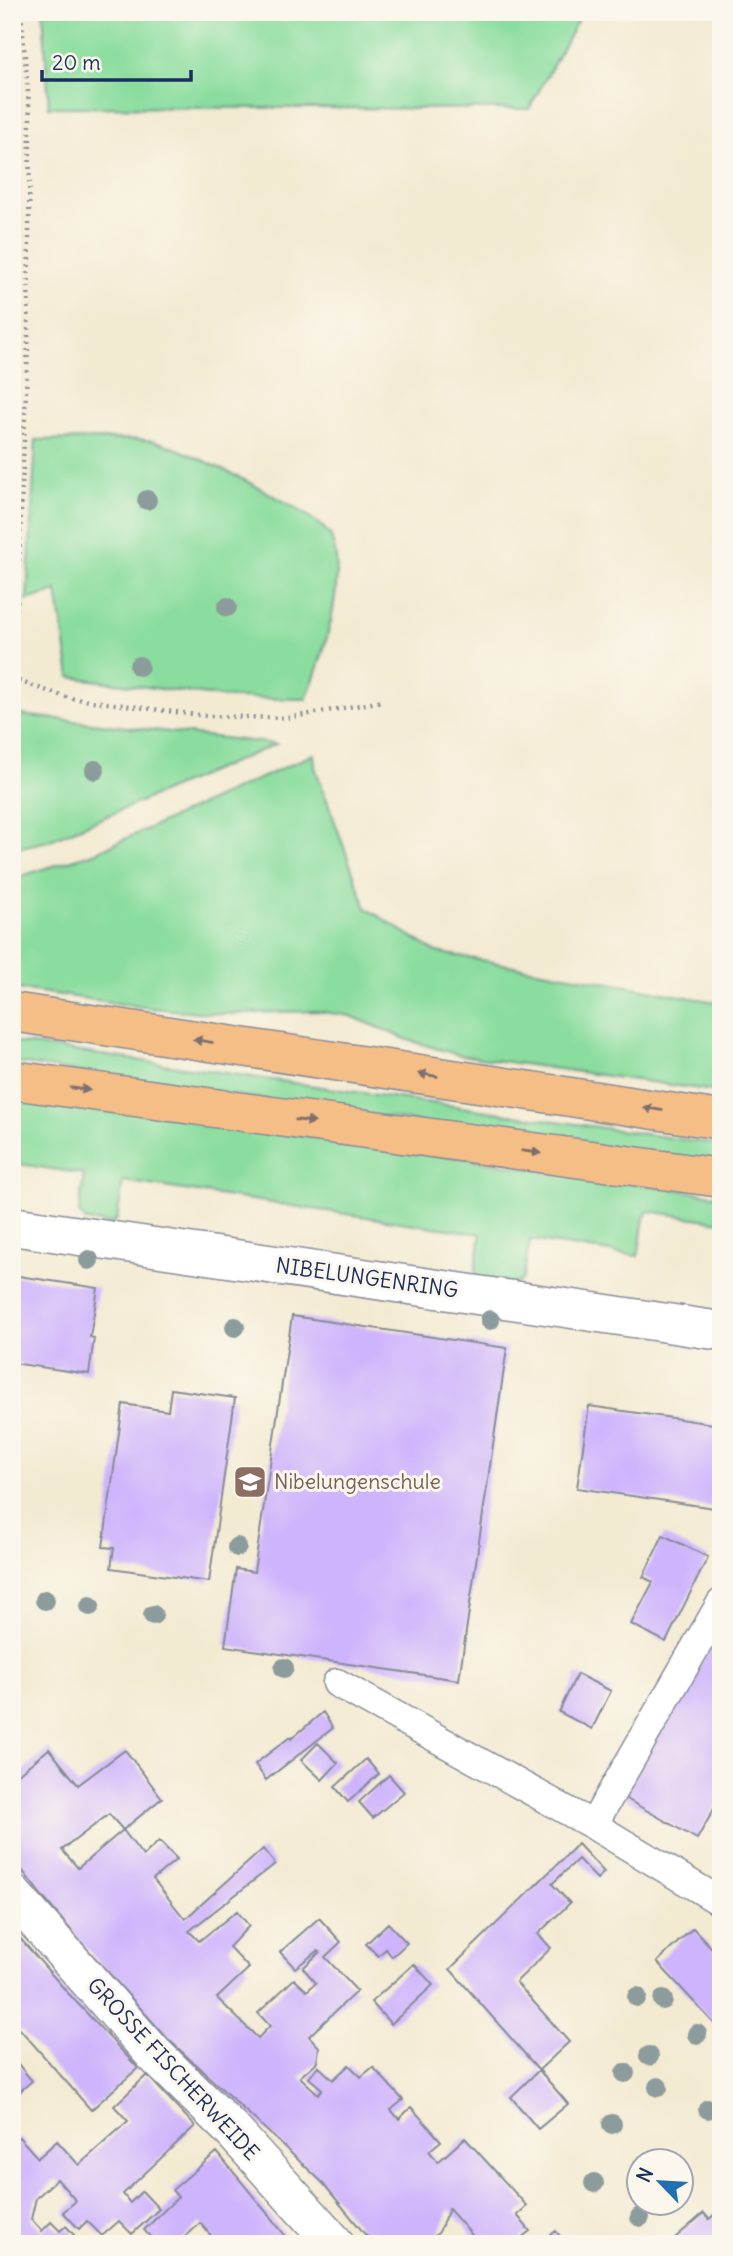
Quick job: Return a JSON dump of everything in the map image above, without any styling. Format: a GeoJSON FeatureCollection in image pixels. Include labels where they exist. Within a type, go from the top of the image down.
{"type":"FeatureCollection","features":[{"type":"Feature","properties":{"kind":"highway"},"geometry":{"type":"LineString","coordinates":[[12,1012],[721,1120]]}},
{"type":"Feature","properties":{"kind":"highway"},"geometry":{"type":"LineString","coordinates":[[12,1080],[721,1178]]}},
{"type":"Feature","properties":{"kind":"street","name":"NIBELUNGENRING"},"geometry":{"type":"LineString","coordinates":[[12,1226],[721,1331]]}},
{"type":"Feature","properties":{"kind":"street","name":"GROSSE FISCHERWEIDE"},"geometry":{"type":"LineString","coordinates":[[12,1894],[153,2053],[230,2128],[335,2244]]}},
{"type":"Feature","properties":{"kind":"lane"},"geometry":{"type":"LineString","coordinates":[[593,1825],[721,1603]]}},
{"type":"Feature","properties":{"kind":"lane"},"geometry":{"type":"LineString","coordinates":[[337,1683],[593,1825],[721,1902]]}},
{"type":"Feature","properties":{"kind":"path"},"geometry":{"type":"LineString","coordinates":[[12,623],[17,607],[28,344],[30,115],[21,12]]}},
{"type":"Feature","properties":{"kind":"path"},"geometry":{"type":"LineString","coordinates":[[12,679],[69,698],[206,716],[287,718],[383,701]]}},
{"type":"Feature","properties":{"kind":"green space"},"geometry":{"type":"Polygon","coordinates":[[[43,12],[582,12],[529,109],[49,107],[43,12]]]}},
{"type":"Feature","properties":{"kind":"green space"},"geometry":{"type":"Polygon","coordinates":[[[121,439],[158,442],[196,457],[280,499],[322,527],[331,537],[336,555],[335,596],[326,641],[306,699],[230,698],[70,677],[57,591],[27,600],[36,440],[121,439]]]}},
{"type":"Feature","properties":{"kind":"green space"},"geometry":{"type":"Polygon","coordinates":[[[12,714],[276,744],[48,841],[12,849],[12,714]]]}},
{"type":"Feature","properties":{"kind":"green space"},"geometry":{"type":"Polygon","coordinates":[[[314,754],[315,767],[366,908],[436,952],[721,1003],[721,1092],[459,1055],[408,1040],[351,1016],[316,1011],[223,1014],[150,1008],[12,988],[12,879],[94,853],[314,754]]]}},
{"type":"Feature","properties":{"kind":"green space"},"geometry":{"type":"Polygon","coordinates":[[[12,1042],[721,1145],[721,1167],[12,1062],[12,1042]]]}},
{"type":"Feature","properties":{"kind":"green space"},"geometry":{"type":"Polygon","coordinates":[[[12,1093],[721,1196],[721,1222],[648,1211],[644,1218],[638,1256],[530,1240],[523,1278],[517,1284],[481,1279],[475,1272],[481,1234],[123,1181],[117,1219],[112,1224],[86,1221],[79,1213],[84,1174],[12,1163],[12,1093]]]}},
{"type":"Feature","properties":{"kind":"building"},"geometry":{"type":"Polygon","coordinates":[[[12,1275],[98,1288],[90,1337],[94,1338],[89,1374],[12,1363],[12,1275]]]}},
{"type":"Feature","properties":{"kind":"building"},"geometry":{"type":"Polygon","coordinates":[[[292,1316],[507,1348],[459,1680],[225,1646],[236,1569],[254,1572],[292,1316]]]}},
{"type":"Feature","properties":{"kind":"building"},"geometry":{"type":"Polygon","coordinates":[[[171,1389],[235,1398],[209,1582],[111,1568],[114,1548],[103,1547],[123,1404],[168,1411],[171,1389]]]}},
{"type":"Feature","properties":{"kind":"building"},"geometry":{"type":"Polygon","coordinates":[[[589,1406],[721,1425],[721,1509],[577,1488],[589,1406]]]}},
{"type":"Feature","properties":{"kind":"building"},"geometry":{"type":"Polygon","coordinates":[[[663,1535],[708,1557],[666,1642],[631,1624],[653,1582],[643,1577],[663,1535]]]}},
{"type":"Feature","properties":{"kind":"building"},"geometry":{"type":"Polygon","coordinates":[[[721,1628],[721,1797],[697,1839],[623,1797],[721,1628]]]}},
{"type":"Feature","properties":{"kind":"building"},"geometry":{"type":"Polygon","coordinates":[[[577,1674],[611,1691],[592,1729],[559,1712],[577,1674]]]}},
{"type":"Feature","properties":{"kind":"building"},"geometry":{"type":"Polygon","coordinates":[[[323,1712],[333,1728],[266,1780],[255,1764],[323,1712]]]}},
{"type":"Feature","properties":{"kind":"building"},"geometry":{"type":"Polygon","coordinates":[[[318,1743],[338,1763],[322,1780],[301,1760],[318,1743]]]}},
{"type":"Feature","properties":{"kind":"building"},"geometry":{"type":"Polygon","coordinates":[[[49,1749],[78,1785],[125,1750],[162,1798],[123,1830],[143,1856],[159,1841],[177,1859],[153,1879],[185,1919],[263,1849],[275,1864],[189,1931],[199,1941],[237,1911],[249,1926],[229,1947],[249,1968],[217,1998],[258,2038],[270,2026],[258,2013],[294,1979],[307,1991],[316,1983],[303,1968],[320,1952],[295,1968],[280,1952],[319,1918],[341,1942],[325,1957],[357,1991],[309,2036],[319,2047],[317,2062],[300,2077],[318,2094],[322,2089],[309,2078],[318,2066],[333,2080],[349,2065],[361,2077],[373,2067],[403,2100],[391,2110],[399,2119],[411,2107],[441,2141],[429,2151],[438,2162],[465,2138],[527,2206],[517,2215],[530,2231],[513,2244],[480,2244],[449,2209],[439,2232],[426,2244],[373,2244],[322,2182],[168,2039],[42,1896],[12,1857],[12,1779],[49,1749]],[[109,1814],[62,1850],[78,1868],[123,1830],[109,1814]]]}},
{"type":"Feature","properties":{"kind":"building"},"geometry":{"type":"Polygon","coordinates":[[[366,1759],[379,1774],[348,1802],[335,1787],[366,1759]]]}},
{"type":"Feature","properties":{"kind":"building"},"geometry":{"type":"Polygon","coordinates":[[[389,1775],[404,1792],[373,1818],[359,1802],[389,1775]]]}},
{"type":"Feature","properties":{"kind":"building"},"geometry":{"type":"Polygon","coordinates":[[[578,1844],[604,1872],[597,1879],[578,1859],[552,1884],[570,1903],[538,1934],[551,1948],[516,1982],[569,2042],[539,2070],[450,1969],[578,1844]]]}},
{"type":"Feature","properties":{"kind":"building"},"geometry":{"type":"Polygon","coordinates":[[[388,1923],[407,1943],[392,1957],[386,1949],[378,1956],[366,1944],[388,1923]]]}},
{"type":"Feature","properties":{"kind":"building"},"geometry":{"type":"Polygon","coordinates":[[[693,1928],[721,1958],[721,2031],[657,1962],[693,1928]]]}},
{"type":"Feature","properties":{"kind":"building"},"geometry":{"type":"Polygon","coordinates":[[[12,1929],[138,2068],[91,2110],[20,2029],[16,2032],[12,2028],[12,1929]]]}},
{"type":"Feature","properties":{"kind":"building"},"geometry":{"type":"Polygon","coordinates":[[[414,1964],[433,1985],[391,2024],[371,2002],[414,1964]]]}},
{"type":"Feature","properties":{"kind":"building"},"geometry":{"type":"Polygon","coordinates":[[[18,2064],[32,2081],[12,2098],[12,2069],[18,2064]]]}},
{"type":"Feature","properties":{"kind":"building"},"geometry":{"type":"Polygon","coordinates":[[[539,2070],[568,2104],[538,2129],[511,2097],[539,2070]]]}},
{"type":"Feature","properties":{"kind":"building"},"geometry":{"type":"Polygon","coordinates":[[[147,2075],[195,2126],[123,2194],[130,2203],[142,2191],[159,2209],[132,2234],[119,2221],[102,2236],[87,2221],[79,2229],[63,2212],[76,2201],[57,2179],[36,2198],[31,2219],[42,2231],[51,2222],[60,2231],[66,2226],[82,2244],[12,2244],[12,2144],[19,2137],[38,2158],[57,2141],[79,2165],[128,2121],[114,2106],[147,2075]]]}},
{"type":"Feature","properties":{"kind":"building"},"geometry":{"type":"Polygon","coordinates":[[[217,2152],[292,2244],[206,2244],[213,2238],[200,2223],[178,2244],[157,2244],[144,2230],[178,2197],[172,2190],[217,2152]]]}},
{"type":"Feature","properties":{"kind":"building"},"geometry":{"type":"Polygon","coordinates":[[[721,2209],[721,2244],[668,2244],[704,2213],[709,2219],[721,2209]]]}},
{"type":"Feature","properties":{"kind":"building"},"geometry":{"type":"Polygon","coordinates":[[[556,2231],[564,2242],[562,2244],[539,2244],[556,2231]]]}},
{"type":"Feature","properties":{"kind":"place","name":"Nibelungenschule"},"geometry":{"type":"Point","coordinates":[250,1482]}}]}
